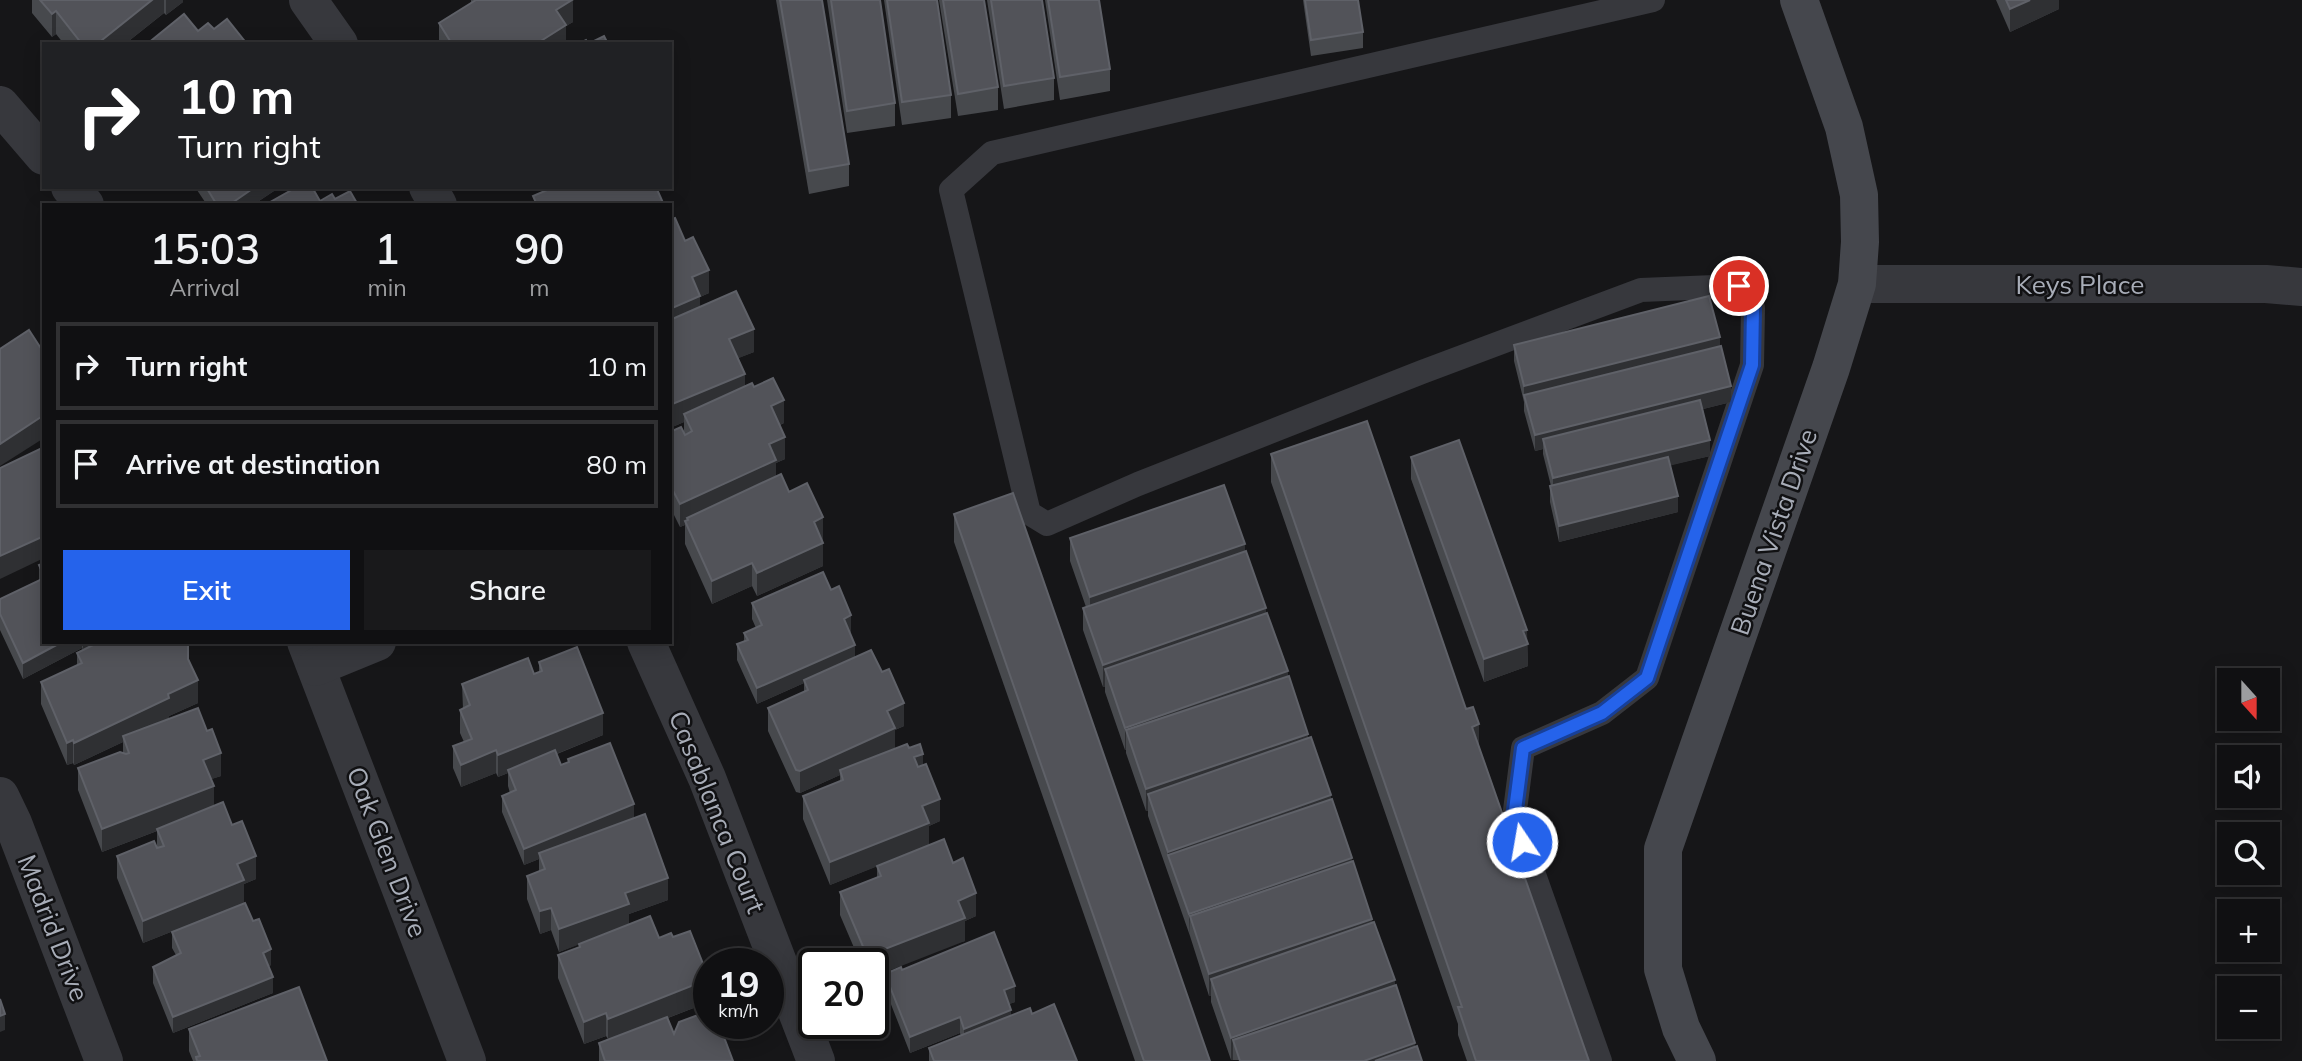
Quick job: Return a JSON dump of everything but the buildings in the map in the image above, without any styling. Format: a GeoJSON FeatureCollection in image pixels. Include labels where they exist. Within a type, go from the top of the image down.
{"type":"FeatureCollection","features":[{"type":"Feature","properties":{"kind":"street"},"geometry":{"type":"LineString","coordinates":[[309,0],[338,42]]}},
{"type":"Feature","properties":{"kind":"street","name":"Buena Vista Drive"},"geometry":{"type":"LineString","coordinates":[[1697,1061],[1681,1028],[1663,969],[1663,849],[1831,368],[1857,284],[1859,195],[1844,127],[1799,0]]}},
{"type":"Feature","properties":{"kind":"street"},"geometry":{"type":"LineString","coordinates":[[0,105],[42,154]]}},
{"type":"Feature","properties":{"kind":"street"},"geometry":{"type":"LineString","coordinates":[[72,189],[83,203]]}},
{"type":"Feature","properties":{"kind":"street","name":"Keys Place"},"geometry":{"type":"LineString","coordinates":[[1857,284],[2266,284],[2302,287]]}},
{"type":"Feature","properties":{"kind":"street"},"geometry":{"type":"LineString","coordinates":[[311,655],[367,644]]}},
{"type":"Feature","properties":{"kind":"street","name":"Casablanca Court"},"geometry":{"type":"LineString","coordinates":[[647,644],[707,778],[816,1061]]}},
{"type":"Feature","properties":{"kind":"street","name":"Oak Glen Drive"},"geometry":{"type":"LineString","coordinates":[[311,655],[467,1061]]}},
{"type":"Feature","properties":{"kind":"street","name":"Madrid Drive"},"geometry":{"type":"LineString","coordinates":[[0,796],[13,823],[92,1057]]}},
{"type":"Feature","properties":{"kind":"lane"},"geometry":{"type":"LineString","coordinates":[[1600,1061],[1514,818],[1523,748],[1602,713],[1647,678],[1752,365],[1753,308],[1739,286],[1641,290],[1422,372],[1138,484],[1047,524],[1029,513],[951,190],[992,153],[1653,0]]}},
{"type":"Feature","properties":{"kind":"route"},"geometry":{"type":"LineString","coordinates":[[1522,842],[1514,818],[1523,748],[1602,713],[1647,678],[1752,365],[1753,308],[1739,286]]}}]}
